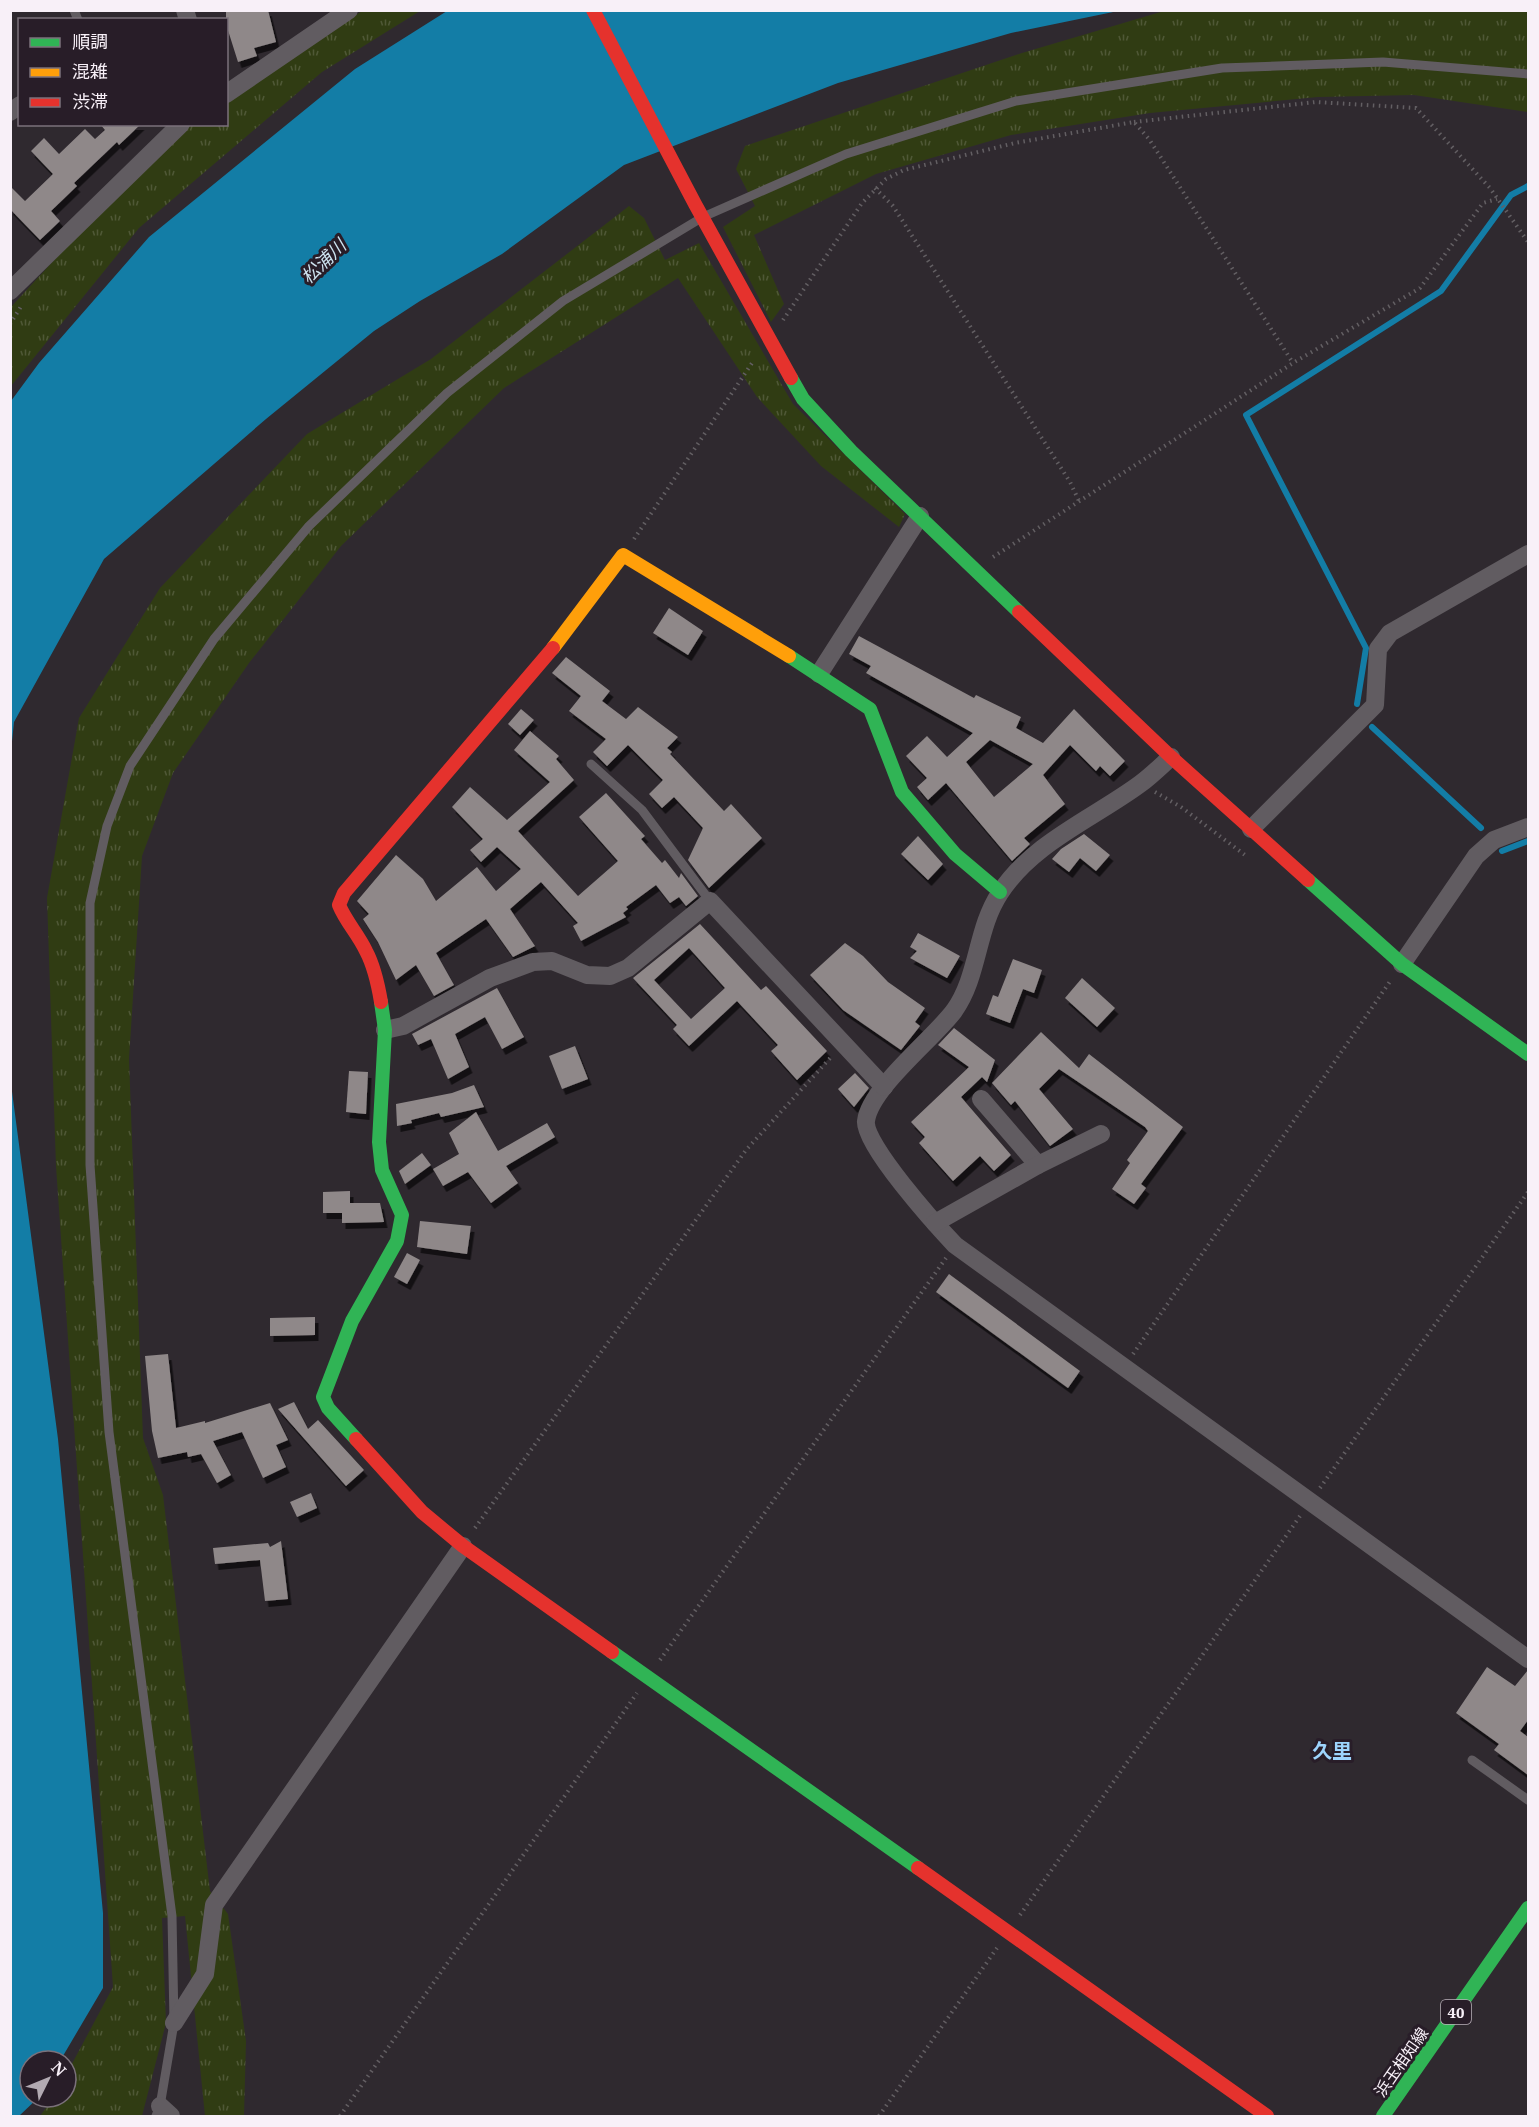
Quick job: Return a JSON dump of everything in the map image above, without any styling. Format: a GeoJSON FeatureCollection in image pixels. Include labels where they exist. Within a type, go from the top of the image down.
{"type":"FeatureCollection","features":[{"type":"Feature","properties":{"kind":"street"},"geometry":{"type":"LineString","coordinates":[[228,93],[349,10]]}},
{"type":"Feature","properties":{"kind":"street"},"geometry":{"type":"LineString","coordinates":[[593,10],[695,204],[803,399],[851,451],[1171,757],[1402,964],[1528,1054]]}},
{"type":"Feature","properties":{"kind":"street"},"geometry":{"type":"LineString","coordinates":[[10,291],[179,126]]}},
{"type":"Feature","properties":{"kind":"street"},"geometry":{"type":"LineString","coordinates":[[819,674],[920,516]]}},
{"type":"Feature","properties":{"kind":"street"},"geometry":{"type":"LineString","coordinates":[[1251,829],[1375,705],[1378,649],[1390,633],[1528,554]]}},
{"type":"Feature","properties":{"kind":"street"},"geometry":{"type":"LineString","coordinates":[[1000,892],[955,854],[902,792],[870,709],[819,674],[623,555],[562,638],[344,893],[339,905],[345,920],[366,950],[378,982],[385,1030],[380,1142],[382,1170],[402,1215],[397,1241],[352,1321],[323,1397],[328,1408],[422,1512],[463,1545],[1267,2116]]}},
{"type":"Feature","properties":{"kind":"street"},"geometry":{"type":"LineString","coordinates":[[1171,757],[1140,783],[1037,853],[1000,892],[980,935],[970,978],[954,1010],[884,1087],[870,1110],[866,1121],[867,1133],[880,1154],[934,1223],[955,1245],[1528,1659]]}},
{"type":"Feature","properties":{"kind":"street"},"geometry":{"type":"LineString","coordinates":[[1402,964],[1476,856],[1494,840],[1528,827]]}},
{"type":"Feature","properties":{"kind":"street"},"geometry":{"type":"LineString","coordinates":[[385,1030],[403,1026],[490,978],[533,962],[552,961],[587,975],[610,976],[628,968],[710,902],[842,1045],[884,1087]]}},
{"type":"Feature","properties":{"kind":"street"},"geometry":{"type":"LineString","coordinates":[[981,1099],[1038,1165]]}},
{"type":"Feature","properties":{"kind":"street"},"geometry":{"type":"LineString","coordinates":[[934,1223],[1038,1165],[1101,1134]]}},
{"type":"Feature","properties":{"kind":"street"},"geometry":{"type":"LineString","coordinates":[[174,2023],[206,1974],[214,1905],[463,1545]]}},
{"type":"Feature","properties":{"kind":"street","name":"浜玉相知線"},"geometry":{"type":"LineString","coordinates":[[1383,2116],[1528,1908]]}},
{"type":"Feature","properties":{"kind":"lane"},"geometry":{"type":"LineString","coordinates":[[162,2113],[174,2023],[172,1916],[109,1432],[90,1166],[90,903],[107,826],[130,766],[214,639],[309,526],[447,393],[563,300],[703,217],[846,154],[1016,101],[1222,68],[1383,62],[1528,74]]}},
{"type":"Feature","properties":{"kind":"lane"},"geometry":{"type":"LineString","coordinates":[[591,764],[642,810],[710,902]]}},
{"type":"Feature","properties":{"kind":"lane"},"geometry":{"type":"LineString","coordinates":[[1472,1760],[1528,1800]]}},
{"type":"Feature","properties":{"kind":"path"},"geometry":{"type":"LineString","coordinates":[[782,322],[875,188],[904,170],[1015,143],[1134,122],[1316,102],[1416,108],[1490,188],[1511,214],[1528,242]]}},
{"type":"Feature","properties":{"kind":"path"},"geometry":{"type":"LineString","coordinates":[[1134,122],[1149,139],[1293,363]]}},
{"type":"Feature","properties":{"kind":"path"},"geometry":{"type":"LineString","coordinates":[[875,188],[893,206],[1070,482],[1079,501]]}},
{"type":"Feature","properties":{"kind":"path"},"geometry":{"type":"LineString","coordinates":[[975,569],[1293,363],[1420,288],[1483,203],[1497,199]]}},
{"type":"Feature","properties":{"kind":"path"},"geometry":{"type":"LineString","coordinates":[[623,555],[752,363]]}},
{"type":"Feature","properties":{"kind":"path"},"geometry":{"type":"LineString","coordinates":[[1125,1367],[1402,964]]}},
{"type":"Feature","properties":{"kind":"path"},"geometry":{"type":"LineString","coordinates":[[463,1545],[746,1150],[842,1045]]}},
{"type":"Feature","properties":{"kind":"path"},"geometry":{"type":"LineString","coordinates":[[879,2116],[1528,1192]]}},
{"type":"Feature","properties":{"kind":"path"},"geometry":{"type":"LineString","coordinates":[[340,2116],[955,1245]]}},
{"type":"Feature","properties":{"kind":"green space"},"geometry":{"type":"Polygon","coordinates":[[[362,11],[420,11],[322,72],[139,228],[11,386],[11,307],[69,244],[186,129],[190,126],[228,126],[228,100],[362,11]]]}},
{"type":"Feature","properties":{"kind":"green space"},"geometry":{"type":"Polygon","coordinates":[[[1164,11],[1528,11],[1528,112],[1414,95],[1318,97],[1150,113],[1011,135],[876,174],[754,235],[784,304],[771,322],[723,227],[755,206],[736,169],[745,146],[1022,53],[1164,11]]]}},
{"type":"Feature","properties":{"kind":"green space"},"geometry":{"type":"Polygon","coordinates":[[[629,206],[644,218],[665,260],[699,243],[793,404],[905,514],[899,527],[821,466],[757,397],[678,278],[504,388],[341,546],[249,663],[173,773],[142,856],[129,1059],[143,1438],[163,1495],[210,1891],[228,1914],[246,2041],[244,2116],[205,2116],[185,1916],[162,1918],[166,2023],[142,2116],[40,2116],[45,2109],[78,2109],[78,2053],[113,1987],[56,1166],[47,898],[79,718],[160,588],[307,434],[431,359],[629,206]]]}},
{"type":"Feature","properties":{"kind":"water","name":"松浦川"},"geometry":{"type":"Polygon","coordinates":[[[447,11],[1118,11],[1011,33],[838,83],[624,165],[502,254],[420,301],[374,331],[266,419],[104,559],[14,722],[11,751],[11,401],[39,363],[149,237],[355,69],[447,11]]]}},
{"type":"Feature","properties":{"kind":"water"},"geometry":{"type":"Polygon","coordinates":[[[11,1084],[58,1439],[103,1913],[103,1988],[67,2049],[18,2049],[18,2109],[26,2109],[19,2116],[10,2116],[11,1084]]]}},
{"type":"Feature","properties":{"kind":"building"},"geometry":{"type":"Polygon","coordinates":[[[226,10],[268,10],[276,42],[254,48],[257,56],[238,62],[228,30],[228,18],[226,18],[226,10]]]}},
{"type":"Feature","properties":{"kind":"building"},"geometry":{"type":"Polygon","coordinates":[[[102,126],[139,126],[119,145],[117,142],[74,183],[77,186],[51,211],[60,221],[40,240],[10,209],[10,186],[25,201],[53,174],[31,151],[44,138],[59,154],[85,129],[95,139],[105,130],[102,126]]]}},
{"type":"Feature","properties":{"kind":"building"},"geometry":{"type":"Polygon","coordinates":[[[669,608],[703,631],[688,655],[653,633],[669,608]]]}},
{"type":"Feature","properties":{"kind":"building"},"geometry":{"type":"Polygon","coordinates":[[[859,636],[974,698],[976,695],[1021,717],[1016,728],[1043,743],[1074,709],[1125,761],[1110,776],[1100,766],[1096,771],[1070,745],[1043,775],[1065,804],[1024,838],[1030,844],[1012,861],[946,783],[928,800],[917,787],[927,778],[906,756],[927,736],[947,757],[973,733],[866,673],[871,666],[849,654],[859,636]],[[990,740],[966,762],[994,797],[1033,764],[990,740]]]}},
{"type":"Feature","properties":{"kind":"building"},"geometry":{"type":"Polygon","coordinates":[[[566,657],[610,691],[602,701],[626,719],[638,707],[678,737],[667,748],[672,752],[670,754],[724,811],[731,804],[762,838],[709,888],[688,860],[703,828],[674,797],[662,808],[649,794],[663,780],[628,745],[607,766],[593,752],[606,739],[569,711],[581,696],[552,673],[566,657]]]}},
{"type":"Feature","properties":{"kind":"building"},"geometry":{"type":"Polygon","coordinates":[[[521,709],[534,720],[520,735],[508,724],[521,709]]]}},
{"type":"Feature","properties":{"kind":"building"},"geometry":{"type":"Polygon","coordinates":[[[530,731],[559,756],[556,759],[574,780],[518,831],[578,896],[618,861],[579,817],[606,793],[645,836],[641,839],[662,863],[665,860],[679,878],[681,873],[698,896],[686,906],[679,897],[670,903],[656,885],[626,907],[628,909],[623,913],[626,917],[581,941],[573,926],[578,923],[541,882],[510,909],[535,946],[513,957],[486,919],[436,953],[454,985],[434,996],[416,965],[396,980],[378,942],[363,919],[369,914],[357,901],[396,855],[423,879],[436,901],[477,867],[496,891],[521,869],[497,847],[481,862],[470,850],[483,839],[452,807],[470,787],[507,820],[550,782],[514,750],[530,731]]]}},
{"type":"Feature","properties":{"kind":"building"},"geometry":{"type":"Polygon","coordinates":[[[1084,834],[1110,855],[1096,871],[1080,858],[1069,872],[1052,859],[1061,849],[1084,834]]]}},
{"type":"Feature","properties":{"kind":"building"},"geometry":{"type":"Polygon","coordinates":[[[918,836],[943,864],[928,880],[901,854],[918,836]]]}},
{"type":"Feature","properties":{"kind":"building"},"geometry":{"type":"Polygon","coordinates":[[[700,924],[761,990],[766,986],[827,1051],[797,1080],[771,1051],[778,1045],[737,1001],[689,1046],[673,1029],[677,1025],[633,978],[700,924]],[[689,948],[654,980],[691,1019],[725,988],[689,948]]]}},
{"type":"Feature","properties":{"kind":"building"},"geometry":{"type":"Polygon","coordinates":[[[918,933],[960,956],[947,978],[910,958],[917,951],[910,947],[918,933]]]}},
{"type":"Feature","properties":{"kind":"building"},"geometry":{"type":"Polygon","coordinates":[[[845,943],[863,956],[888,982],[925,1008],[915,1022],[920,1026],[901,1050],[843,1010],[810,975],[845,943]]]}},
{"type":"Feature","properties":{"kind":"building"},"geometry":{"type":"Polygon","coordinates":[[[1013,959],[1042,970],[1034,993],[1023,989],[1010,1023],[986,1014],[993,995],[998,997],[1013,959]]]}},
{"type":"Feature","properties":{"kind":"building"},"geometry":{"type":"Polygon","coordinates":[[[1082,978],[1115,1008],[1097,1027],[1065,998],[1082,978]]]}},
{"type":"Feature","properties":{"kind":"building"},"geometry":{"type":"Polygon","coordinates":[[[497,988],[524,1037],[502,1049],[485,1017],[455,1034],[469,1067],[448,1079],[431,1039],[418,1045],[412,1034],[497,988]]]}},
{"type":"Feature","properties":{"kind":"building"},"geometry":{"type":"Polygon","coordinates":[[[954,1028],[995,1060],[987,1082],[982,1077],[961,1097],[1011,1155],[994,1171],[980,1156],[953,1181],[919,1143],[925,1137],[911,1122],[969,1067],[938,1045],[954,1028]]]}},
{"type":"Feature","properties":{"kind":"building"},"geometry":{"type":"Polygon","coordinates":[[[1041,1032],[1079,1068],[1089,1054],[1183,1127],[1141,1184],[1146,1188],[1134,1204],[1112,1189],[1130,1163],[1127,1160],[1148,1131],[1145,1127],[1059,1069],[1039,1089],[1073,1129],[1050,1146],[1015,1101],[1011,1105],[992,1083],[1041,1032]]]}},
{"type":"Feature","properties":{"kind":"building"},"geometry":{"type":"Polygon","coordinates":[[[575,1046],[588,1079],[562,1089],[549,1056],[575,1046]]]}},
{"type":"Feature","properties":{"kind":"building"},"geometry":{"type":"Polygon","coordinates":[[[349,1071],[368,1072],[366,1114],[346,1112],[349,1071]]]}},
{"type":"Feature","properties":{"kind":"building"},"geometry":{"type":"Polygon","coordinates":[[[855,1073],[869,1088],[854,1107],[838,1089],[855,1073]]]}},
{"type":"Feature","properties":{"kind":"building"},"geometry":{"type":"Polygon","coordinates":[[[474,1085],[484,1107],[441,1117],[439,1113],[397,1126],[396,1104],[452,1093],[474,1085]]]}},
{"type":"Feature","properties":{"kind":"building"},"geometry":{"type":"Polygon","coordinates":[[[476,1112],[498,1151],[547,1123],[555,1137],[506,1166],[518,1183],[491,1203],[468,1172],[443,1186],[433,1169],[459,1154],[449,1133],[476,1112]]]}},
{"type":"Feature","properties":{"kind":"building"},"geometry":{"type":"Polygon","coordinates":[[[422,1153],[431,1165],[405,1184],[399,1171],[422,1153]]]}},
{"type":"Feature","properties":{"kind":"building"},"geometry":{"type":"Polygon","coordinates":[[[350,1191],[350,1203],[380,1203],[384,1222],[342,1223],[342,1213],[323,1213],[323,1192],[350,1191]]]}},
{"type":"Feature","properties":{"kind":"building"},"geometry":{"type":"Polygon","coordinates":[[[420,1221],[471,1226],[467,1254],[417,1247],[420,1221]]]}},
{"type":"Feature","properties":{"kind":"building"},"geometry":{"type":"Polygon","coordinates":[[[407,1253],[420,1260],[407,1284],[394,1277],[407,1253]]]}},
{"type":"Feature","properties":{"kind":"building"},"geometry":{"type":"Polygon","coordinates":[[[949,1274],[1080,1371],[1068,1388],[936,1292],[949,1274]]]}},
{"type":"Feature","properties":{"kind":"building"},"geometry":{"type":"Polygon","coordinates":[[[315,1317],[315,1335],[270,1336],[270,1318],[315,1317]]]}},
{"type":"Feature","properties":{"kind":"building"},"geometry":{"type":"Polygon","coordinates":[[[168,1354],[176,1428],[205,1421],[205,1423],[270,1403],[288,1440],[276,1445],[286,1467],[263,1478],[242,1432],[213,1441],[231,1475],[217,1483],[201,1454],[188,1457],[187,1452],[158,1458],[152,1431],[145,1356],[168,1354]]]}},
{"type":"Feature","properties":{"kind":"building"},"geometry":{"type":"Polygon","coordinates":[[[294,1402],[308,1429],[318,1420],[364,1470],[346,1486],[278,1409],[294,1402]]]}},
{"type":"Feature","properties":{"kind":"building"},"geometry":{"type":"Polygon","coordinates":[[[311,1493],[317,1508],[297,1517],[290,1502],[311,1493]]]}},
{"type":"Feature","properties":{"kind":"building"},"geometry":{"type":"Polygon","coordinates":[[[281,1541],[288,1599],[265,1601],[260,1560],[215,1564],[213,1548],[268,1543],[270,1547],[281,1541]]]}},
{"type":"Feature","properties":{"kind":"building"},"geometry":{"type":"Polygon","coordinates":[[[1487,1667],[1515,1686],[1528,1670],[1528,1720],[1520,1731],[1528,1737],[1528,1775],[1494,1750],[1499,1744],[1456,1713],[1487,1667]]]}},
{"type":"Feature","properties":{"kind":"waterway"},"geometry":{"type":"LineString","coordinates":[[1357,704],[1366,648],[1246,415],[1441,291],[1511,195],[1528,186]]}},
{"type":"Feature","properties":{"kind":"waterway"},"geometry":{"type":"LineString","coordinates":[[1372,727],[1481,828]]}},
{"type":"Feature","properties":{"kind":"waterway"},"geometry":{"type":"LineString","coordinates":[[1502,851],[1528,841]]}},
{"type":"Feature","properties":{"kind":"traffic: fast"},"geometry":{"type":"LineString","coordinates":[[791,378],[803,399],[851,451],[1019,612]]}},
{"type":"Feature","properties":{"kind":"traffic: fast"},"geometry":{"type":"LineString","coordinates":[[789,656],[870,709],[902,792],[955,854],[1000,892]]}},
{"type":"Feature","properties":{"kind":"traffic: fast"},"geometry":{"type":"LineString","coordinates":[[1308,880],[1402,964],[1528,1054]]}},
{"type":"Feature","properties":{"kind":"traffic: fast"},"geometry":{"type":"LineString","coordinates":[[356,1439],[328,1408],[323,1397],[352,1321],[397,1241],[402,1215],[382,1170],[379,1142],[385,1030],[381,1002]]}},
{"type":"Feature","properties":{"kind":"traffic: fast"},"geometry":{"type":"LineString","coordinates":[[612,1652],[918,1868]]}},
{"type":"Feature","properties":{"kind":"traffic: fast"},"geometry":{"type":"LineString","coordinates":[[1383,2116],[1528,1908]]}},
{"type":"Feature","properties":{"kind":"traffic: slow"},"geometry":{"type":"LineString","coordinates":[[553,648],[623,555],[789,656]]}},
{"type":"Feature","properties":{"kind":"traffic: jam"},"geometry":{"type":"LineString","coordinates":[[593,10],[695,204],[791,378]]}},
{"type":"Feature","properties":{"kind":"traffic: jam"},"geometry":{"type":"LineString","coordinates":[[1019,612],[1171,757],[1308,880]]}},
{"type":"Feature","properties":{"kind":"traffic: jam"},"geometry":{"type":"LineString","coordinates":[[381,1002],[369,957],[339,905],[344,893],[553,648]]}},
{"type":"Feature","properties":{"kind":"traffic: jam"},"geometry":{"type":"LineString","coordinates":[[356,1439],[422,1512],[463,1546],[612,1652]]}},
{"type":"Feature","properties":{"kind":"traffic: jam"},"geometry":{"type":"LineString","coordinates":[[918,1868],[1267,2116]]}},
{"type":"Feature","properties":{"kind":"district","name":"久里"},"geometry":{"type":"Point","coordinates":[1332,1750]}}]}
